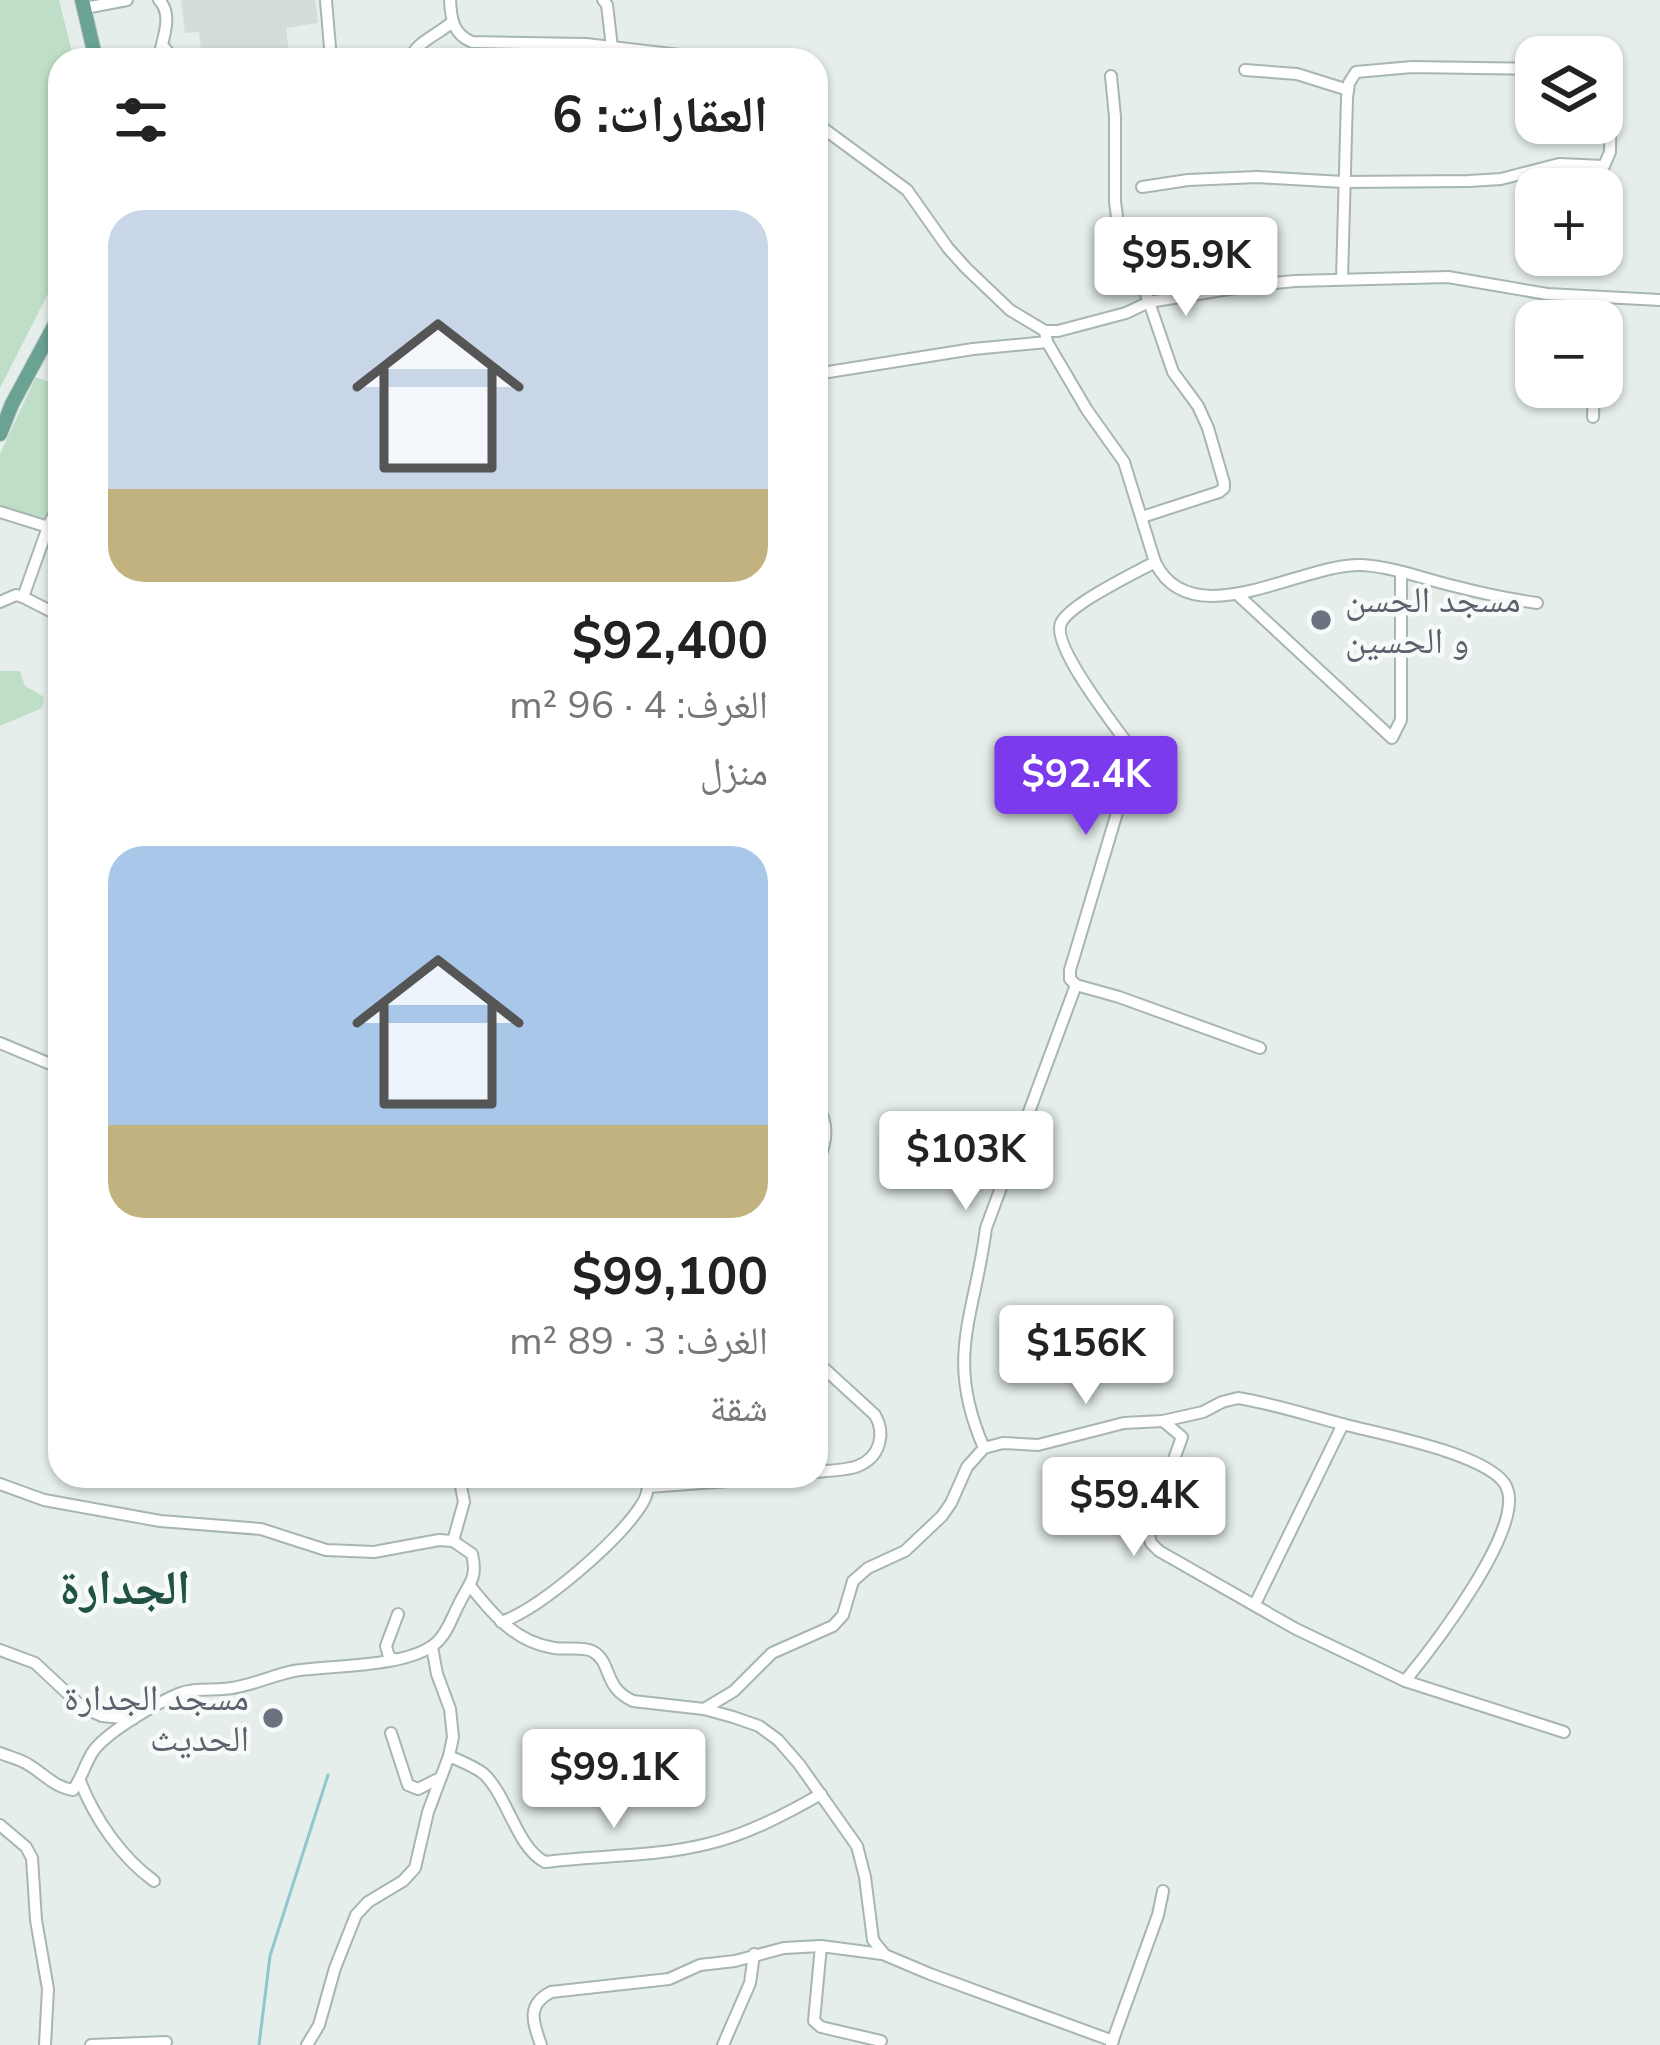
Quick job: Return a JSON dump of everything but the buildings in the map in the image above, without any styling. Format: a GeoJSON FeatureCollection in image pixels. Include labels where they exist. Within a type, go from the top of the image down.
{"type":"FeatureCollection","features":[{"type":"Feature","properties":{"kind":"main road"},"geometry":{"type":"LineString","coordinates":[[84,4],[93,48]]}},
{"type":"Feature","properties":{"kind":"main road"},"geometry":{"type":"LineString","coordinates":[[0,434],[12,404],[48,350]]}},
{"type":"Feature","properties":{"kind":"street"},"geometry":{"type":"LineString","coordinates":[[84,4],[127,0]]}},
{"type":"Feature","properties":{"kind":"street"},"geometry":{"type":"LineString","coordinates":[[159,0],[166,13],[161,48]]}},
{"type":"Feature","properties":{"kind":"street"},"geometry":{"type":"LineString","coordinates":[[326,0],[330,48]]}},
{"type":"Feature","properties":{"kind":"street"},"geometry":{"type":"LineString","coordinates":[[450,0],[452,22],[472,43],[620,48]]}},
{"type":"Feature","properties":{"kind":"street"},"geometry":{"type":"LineString","coordinates":[[603,0],[612,47]]}},
{"type":"Feature","properties":{"kind":"street"},"geometry":{"type":"LineString","coordinates":[[416,48],[452,22]]}},
{"type":"Feature","properties":{"kind":"street"},"geometry":{"type":"LineString","coordinates":[[498,42],[499,48]]}},
{"type":"Feature","properties":{"kind":"street"},"geometry":{"type":"LineString","coordinates":[[162,45],[165,48]]}},
{"type":"Feature","properties":{"kind":"street"},"geometry":{"type":"LineString","coordinates":[[1342,279],[1343,182],[1348,90],[1353,76],[1359,70],[1412,67],[1515,69]]}},
{"type":"Feature","properties":{"kind":"street"},"geometry":{"type":"LineString","coordinates":[[1245,70],[1297,74],[1348,90]]}},
{"type":"Feature","properties":{"kind":"street"},"geometry":{"type":"LineString","coordinates":[[1111,76],[1118,224],[1173,372],[1208,428],[1224,483],[1220,492],[1142,518]]}},
{"type":"Feature","properties":{"kind":"street"},"geometry":{"type":"LineString","coordinates":[[828,132],[907,190],[966,268],[1046,337],[1087,410],[1124,462],[1155,562],[1176,587],[1202,596],[1237,594],[1341,566],[1363,565],[1537,603]]}},
{"type":"Feature","properties":{"kind":"street"},"geometry":{"type":"LineString","coordinates":[[1142,188],[1234,178],[1501,179],[1559,164],[1604,166],[1610,144]]}},
{"type":"Feature","properties":{"kind":"street"},"geometry":{"type":"LineString","coordinates":[[828,373],[1046,337],[1149,302],[1253,284],[1448,277],[1547,295],[1660,300]]}},
{"type":"Feature","properties":{"kind":"street"},"geometry":{"type":"LineString","coordinates":[[1594,408],[1594,417]]}},
{"type":"Feature","properties":{"kind":"street"},"geometry":{"type":"LineString","coordinates":[[0,512],[48,527],[23,597]]}},
{"type":"Feature","properties":{"kind":"street"},"geometry":{"type":"LineString","coordinates":[[1155,562],[1071,610],[1059,627],[1067,654],[1127,743],[1132,759],[1070,979],[1076,986],[1260,1048]]}},
{"type":"Feature","properties":{"kind":"street"},"geometry":{"type":"LineString","coordinates":[[1237,594],[1391,738],[1402,720],[1401,572]]}},
{"type":"Feature","properties":{"kind":"street"},"geometry":{"type":"LineString","coordinates":[[0,602],[16,595],[48,610]]}},
{"type":"Feature","properties":{"kind":"street"},"geometry":{"type":"LineString","coordinates":[[984,1448],[963,1376],[968,1316],[986,1228],[1076,986]]}},
{"type":"Feature","properties":{"kind":"street"},"geometry":{"type":"LineString","coordinates":[[0,1043],[48,1063]]}},
{"type":"Feature","properties":{"kind":"street"},"geometry":{"type":"LineString","coordinates":[[828,1372],[875,1414],[881,1436],[870,1458],[856,1467],[828,1470]]}},
{"type":"Feature","properties":{"kind":"street"},"geometry":{"type":"LineString","coordinates":[[704,1709],[734,1691],[772,1653],[833,1626],[853,1581],[914,1544],[952,1503],[967,1467],[984,1448],[1038,1445],[1124,1423],[1162,1421],[1238,1398],[1424,1444],[1486,1467],[1510,1492],[1501,1532],[1476,1581],[1455,1617],[1405,1681]]}},
{"type":"Feature","properties":{"kind":"street"},"geometry":{"type":"LineString","coordinates":[[1162,1421],[1182,1437],[1148,1531],[1151,1543],[1160,1551],[1326,1644],[1405,1681],[1564,1732]]}},
{"type":"Feature","properties":{"kind":"street"},"geometry":{"type":"LineString","coordinates":[[1255,1604],[1343,1424]]}},
{"type":"Feature","properties":{"kind":"street"},"geometry":{"type":"LineString","coordinates":[[0,1484],[44,1500],[137,1517],[261,1529],[326,1550],[374,1552],[426,1541],[453,1541],[470,1550],[474,1558],[471,1588],[432,1647],[370,1665],[298,1670],[230,1688],[181,1692],[133,1719],[95,1750],[73,1790],[2,1754],[0,1769]]}},
{"type":"Feature","properties":{"kind":"street"},"geometry":{"type":"LineString","coordinates":[[453,1541],[464,1502],[461,1488]]}},
{"type":"Feature","properties":{"kind":"street"},"geometry":{"type":"LineString","coordinates":[[500,1622],[528,1609],[587,1564],[644,1502],[647,1488]]}},
{"type":"Feature","properties":{"kind":"street"},"geometry":{"type":"LineString","coordinates":[[471,1588],[512,1631],[548,1647],[595,1653],[618,1694],[633,1701],[704,1709],[769,1732],[851,1836],[861,1857],[872,1940],[885,1955]]}},
{"type":"Feature","properties":{"kind":"street"},"geometry":{"type":"LineString","coordinates":[[394,1659],[386,1646],[398,1614]]}},
{"type":"Feature","properties":{"kind":"street"},"geometry":{"type":"LineString","coordinates":[[307,2045],[319,2025],[356,1916],[368,1901],[413,1873],[428,1812],[449,1756],[453,1726],[432,1647]]}},
{"type":"Feature","properties":{"kind":"street"},"geometry":{"type":"LineString","coordinates":[[0,1650],[35,1663],[82,1707],[103,1716],[133,1719]]}},
{"type":"Feature","properties":{"kind":"street"},"geometry":{"type":"LineString","coordinates":[[391,1733],[408,1785],[418,1789],[441,1777]]}},
{"type":"Feature","properties":{"kind":"street"},"geometry":{"type":"LineString","coordinates":[[449,1756],[484,1774],[530,1851],[545,1862],[710,1844],[821,1794]]}},
{"type":"Feature","properties":{"kind":"street"},"geometry":{"type":"LineString","coordinates":[[80,1781],[93,1814],[138,1869],[154,1881]]}},
{"type":"Feature","properties":{"kind":"street"},"geometry":{"type":"LineString","coordinates":[[0,1825],[21,1841],[32,1858],[48,1989],[45,2045]]}},
{"type":"Feature","properties":{"kind":"street"},"geometry":{"type":"LineString","coordinates":[[541,2045],[533,2010],[551,1992],[669,1979],[698,1965],[784,1948],[821,1946],[885,1955],[1112,2043],[1163,1891]]}},
{"type":"Feature","properties":{"kind":"street"},"geometry":{"type":"LineString","coordinates":[[863,1952],[872,1940]]}},
{"type":"Feature","properties":{"kind":"street"},"geometry":{"type":"LineString","coordinates":[[821,1946],[814,2021],[821,2027],[881,2041]]}},
{"type":"Feature","properties":{"kind":"street"},"geometry":{"type":"LineString","coordinates":[[723,2045],[750,1983],[754,1954]]}},
{"type":"Feature","properties":{"kind":"street"},"geometry":{"type":"LineString","coordinates":[[91,2045],[166,2042]]}},
{"type":"Feature","properties":{"kind":"shaded area"},"geometry":{"type":"Polygon","coordinates":[[[181,0],[315,0],[318,23],[286,28],[288,48],[201,48],[199,32],[185,33],[181,0]]]}},
{"type":"Feature","properties":{"kind":"green space"},"geometry":{"type":"Polygon","coordinates":[[[0,0],[59,0],[71,48],[48,48],[48,294],[0,388],[0,0]]]}},
{"type":"Feature","properties":{"kind":"green space"},"geometry":{"type":"Polygon","coordinates":[[[36,377],[48,382],[48,520],[29,521],[0,511],[0,454],[36,377]]]}},
{"type":"Feature","properties":{"kind":"green space"},"geometry":{"type":"Polygon","coordinates":[[[0,671],[20,671],[25,686],[44,697],[42,708],[0,726],[0,671]]]}},
{"type":"Feature","properties":{"kind":"waterway"},"geometry":{"type":"LineString","coordinates":[[259,2045],[270,1956],[328,1775]]}},
{"type":"Feature","properties":{"kind":"place","name":"مسجد الحسن و الحسين"},"geometry":{"type":"Point","coordinates":[1321,620]}},
{"type":"Feature","properties":{"kind":"place","name":"مسجد الجدارة الحديث"},"geometry":{"type":"Point","coordinates":[273,1718]}},
{"type":"Feature","properties":{"kind":"district","name":"الجدارة"},"geometry":{"type":"Point","coordinates":[125,1587]}}]}
